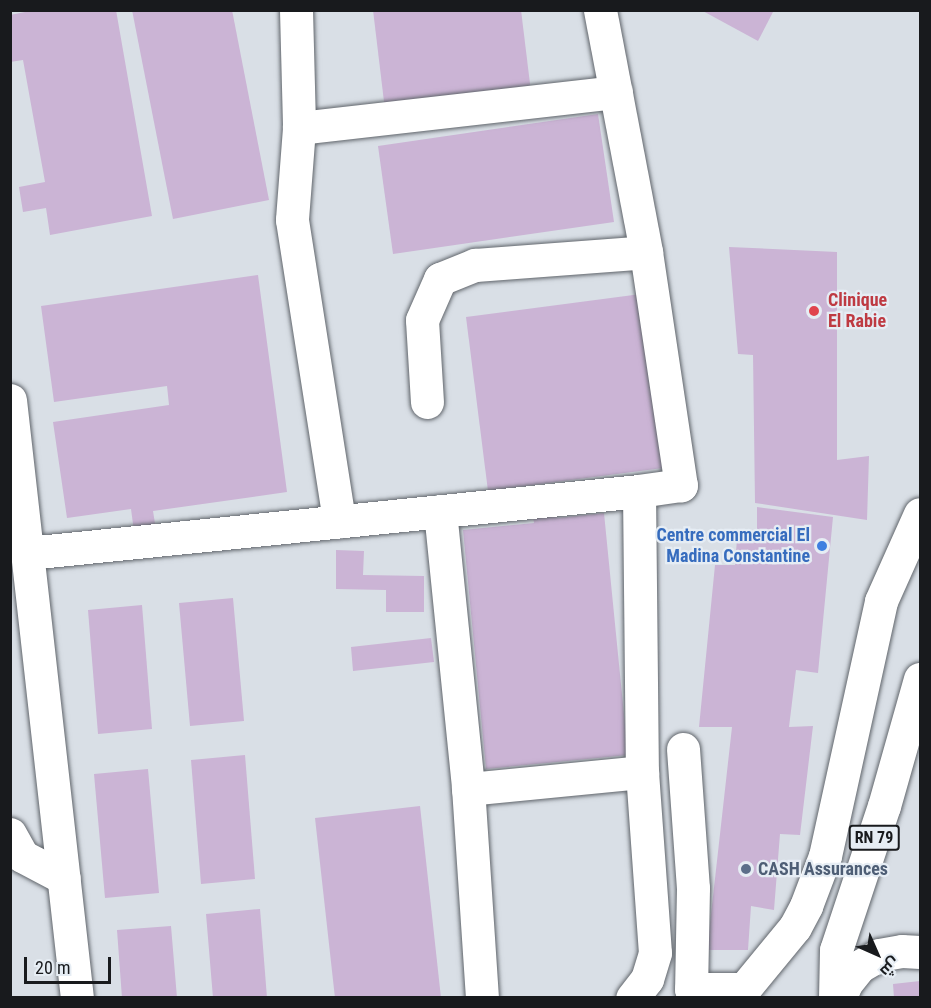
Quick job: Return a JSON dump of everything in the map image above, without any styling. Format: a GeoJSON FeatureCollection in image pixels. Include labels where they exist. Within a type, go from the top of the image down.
{"type":"FeatureCollection","features":[{"type":"Feature","properties":{"kind":"main road"},"geometry":{"type":"LineString","coordinates":[[296,10],[299,128],[291,220],[339,521]]}},
{"type":"Feature","properties":{"kind":"main road"},"geometry":{"type":"LineString","coordinates":[[28,553],[681,485],[646,252],[600,10]]}},
{"type":"Feature","properties":{"kind":"main road"},"geometry":{"type":"LineString","coordinates":[[299,128],[616,92]]}},
{"type":"Feature","properties":{"kind":"main road"},"geometry":{"type":"LineString","coordinates":[[427,402],[422,320],[440,279],[475,265],[646,252]]}},
{"type":"Feature","properties":{"kind":"main road"},"geometry":{"type":"LineString","coordinates":[[10,400],[77,998]]}},
{"type":"Feature","properties":{"kind":"main road"},"geometry":{"type":"LineString","coordinates":[[632,998],[647,979],[656,953],[642,772],[639,491]]}},
{"type":"Feature","properties":{"kind":"main road"},"geometry":{"type":"LineString","coordinates":[[440,511],[468,789],[482,998]]}},
{"type":"Feature","properties":{"kind":"main road"},"geometry":{"type":"LineString","coordinates":[[683,749],[693,888],[691,988],[744,989],[795,927],[806,906],[825,856],[881,601],[921,514]]}},
{"type":"Feature","properties":{"kind":"main road","name":"RN 79"},"geometry":{"type":"LineString","coordinates":[[835,998],[836,950],[885,806],[921,679]]}},
{"type":"Feature","properties":{"kind":"main road"},"geometry":{"type":"LineString","coordinates":[[468,789],[642,772]]}},
{"type":"Feature","properties":{"kind":"main road"},"geometry":{"type":"LineString","coordinates":[[10,834],[22,856],[64,878]]}},
{"type":"Feature","properties":{"kind":"main road"},"geometry":{"type":"LineString","coordinates":[[840,998],[846,983],[860,966],[879,955],[902,951],[921,952]]}},
{"type":"Feature","properties":{"kind":"building"},"geometry":{"type":"Polygon","coordinates":[[[35,10],[116,10],[152,216],[50,235],[46,208],[23,212],[19,187],[45,182],[23,60],[10,62],[10,15],[35,10]]]}},
{"type":"Feature","properties":{"kind":"building"},"geometry":{"type":"Polygon","coordinates":[[[132,10],[232,10],[269,200],[173,219],[132,10]]]}},
{"type":"Feature","properties":{"kind":"building"},"geometry":{"type":"Polygon","coordinates":[[[373,10],[521,10],[531,92],[385,110],[373,10]]]}},
{"type":"Feature","properties":{"kind":"building"},"geometry":{"type":"Polygon","coordinates":[[[701,10],[774,10],[758,41],[701,10]]]}},
{"type":"Feature","properties":{"kind":"building"},"geometry":{"type":"Polygon","coordinates":[[[598,114],[614,222],[393,254],[378,146],[598,114]]]}},
{"type":"Feature","properties":{"kind":"building"},"geometry":{"type":"Polygon","coordinates":[[[729,247],[837,252],[837,460],[869,456],[867,520],[755,503],[753,355],[738,354],[729,247]]]}},
{"type":"Feature","properties":{"kind":"building"},"geometry":{"type":"Polygon","coordinates":[[[258,275],[287,492],[153,511],[157,536],[135,539],[131,509],[67,518],[53,422],[169,405],[167,386],[54,402],[41,306],[258,275]]]}},
{"type":"Feature","properties":{"kind":"building"},"geometry":{"type":"Polygon","coordinates":[[[641,294],[663,468],[488,491],[466,317],[641,294]]]}},
{"type":"Feature","properties":{"kind":"building"},"geometry":{"type":"Polygon","coordinates":[[[757,507],[833,517],[818,673],[796,670],[789,727],[813,726],[800,835],[780,834],[774,910],[751,906],[748,950],[707,950],[732,727],[699,727],[715,565],[735,565],[737,539],[757,537],[757,507]]]}},
{"type":"Feature","properties":{"kind":"building"},"geometry":{"type":"Polygon","coordinates":[[[556,508],[557,518],[604,513],[628,755],[486,769],[463,530],[534,523],[532,511],[556,508]]]}},
{"type":"Feature","properties":{"kind":"building"},"geometry":{"type":"Polygon","coordinates":[[[336,550],[364,551],[363,575],[424,576],[424,612],[386,612],[386,590],[336,589],[336,550]]]}},
{"type":"Feature","properties":{"kind":"building"},"geometry":{"type":"Polygon","coordinates":[[[233,598],[244,721],[190,726],[179,603],[233,598]]]}},
{"type":"Feature","properties":{"kind":"building"},"geometry":{"type":"Polygon","coordinates":[[[142,605],[152,729],[98,734],[88,610],[142,605]]]}},
{"type":"Feature","properties":{"kind":"building"},"geometry":{"type":"Polygon","coordinates":[[[431,638],[434,662],[353,671],[351,647],[431,638]]]}},
{"type":"Feature","properties":{"kind":"building"},"geometry":{"type":"Polygon","coordinates":[[[245,755],[255,879],[201,884],[191,760],[245,755]]]}},
{"type":"Feature","properties":{"kind":"building"},"geometry":{"type":"Polygon","coordinates":[[[148,769],[159,893],[105,898],[94,774],[148,769]]]}},
{"type":"Feature","properties":{"kind":"building"},"geometry":{"type":"Polygon","coordinates":[[[420,806],[441,998],[335,998],[315,818],[420,806]]]}},
{"type":"Feature","properties":{"kind":"building"},"geometry":{"type":"Polygon","coordinates":[[[260,909],[267,998],[213,998],[206,914],[260,909]]]}},
{"type":"Feature","properties":{"kind":"building"},"geometry":{"type":"Polygon","coordinates":[[[171,926],[177,998],[122,998],[117,930],[171,926]]]}},
{"type":"Feature","properties":{"kind":"building"},"geometry":{"type":"Polygon","coordinates":[[[920,981],[920,998],[894,998],[893,984],[920,981]]]}},
{"type":"Feature","properties":{"kind":"place","name":"Clinique El Rabie"},"geometry":{"type":"Point","coordinates":[814,311]}},
{"type":"Feature","properties":{"kind":"place","name":"Centre commercial El Madina Constantine"},"geometry":{"type":"Point","coordinates":[822,546]}},
{"type":"Feature","properties":{"kind":"place","name":"CASH Assurances"},"geometry":{"type":"Point","coordinates":[746,869]}}]}
